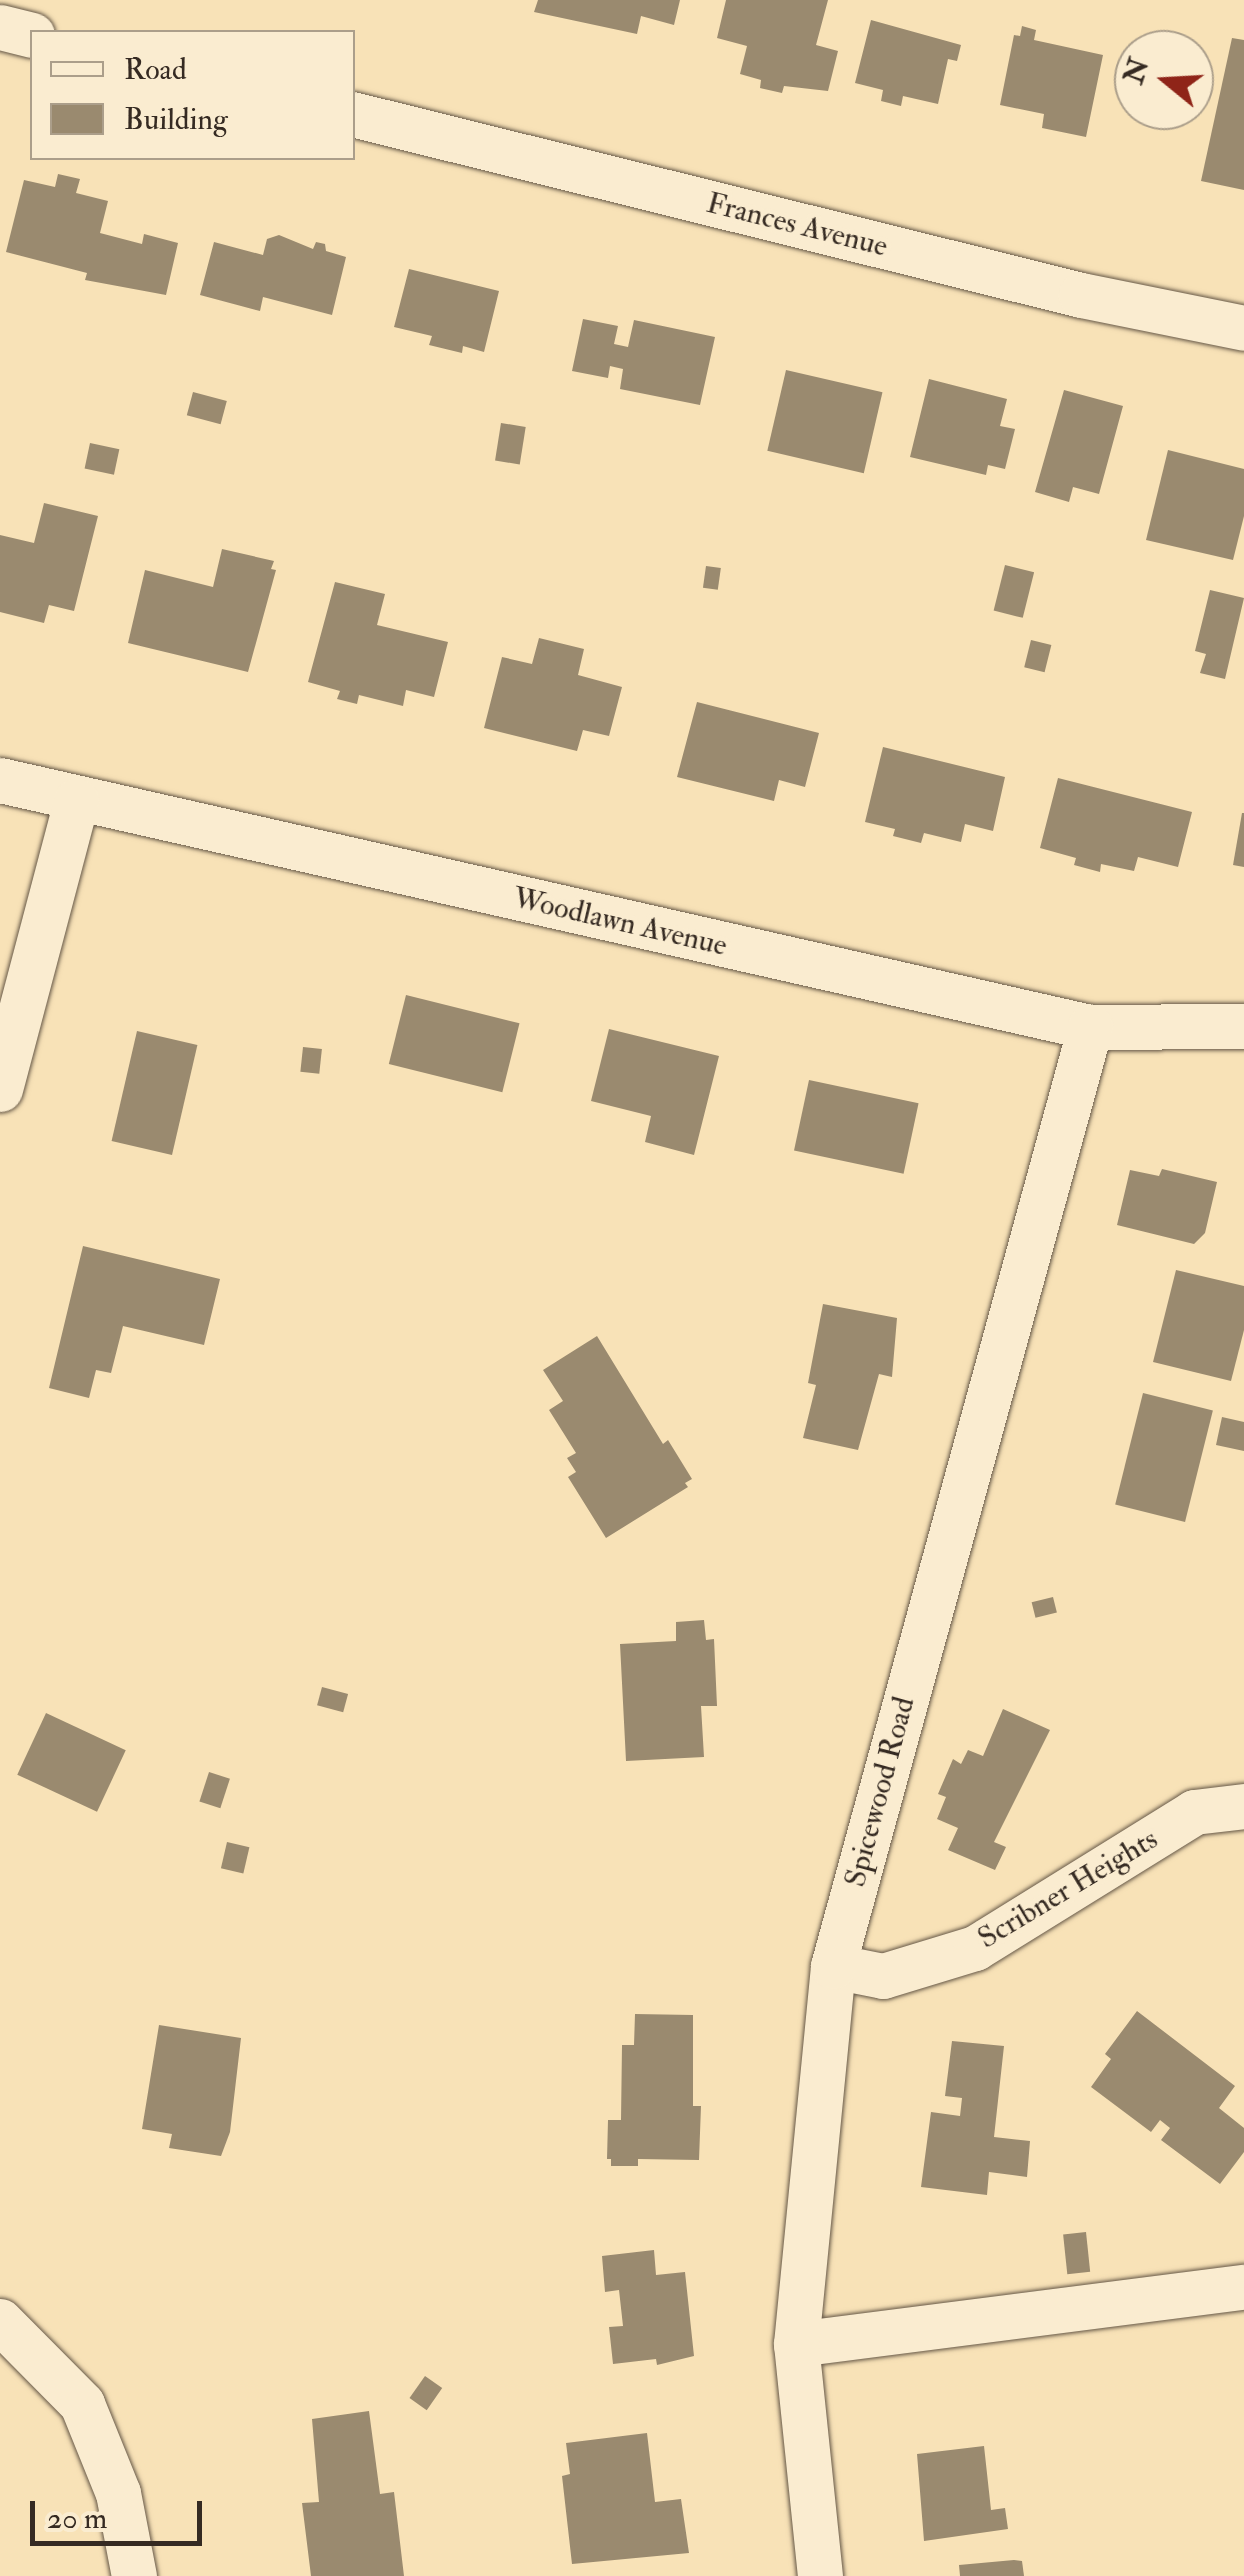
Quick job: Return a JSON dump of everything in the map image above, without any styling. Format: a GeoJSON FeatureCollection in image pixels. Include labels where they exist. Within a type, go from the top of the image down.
{"type":"FeatureCollection","features":[{"type":"Feature","properties":{"kind":"street"},"geometry":{"type":"LineString","coordinates":[[0,27],[30,34]]}},
{"type":"Feature","properties":{"kind":"street","name":"Frances Avenue"},"geometry":{"type":"LineString","coordinates":[[355,115],[1081,296],[1244,328]]}},
{"type":"Feature","properties":{"kind":"street","name":"Woodlawn Avenue"},"geometry":{"type":"LineString","coordinates":[[0,780],[76,801],[1090,1027],[1244,1026]]}},
{"type":"Feature","properties":{"kind":"street"},"geometry":{"type":"LineString","coordinates":[[0,1089],[76,801]]}},
{"type":"Feature","properties":{"kind":"street","name":"Spicewood Road"},"geometry":{"type":"LineString","coordinates":[[820,2576],[796,2344],[833,1966],[1090,1027]]}},
{"type":"Feature","properties":{"kind":"street","name":"Scribner Heights"},"geometry":{"type":"LineString","coordinates":[[833,1966],[882,1976],[975,1948],[1194,1812],[1244,1806]]}},
{"type":"Feature","properties":{"kind":"street"},"geometry":{"type":"LineString","coordinates":[[796,2344],[1244,2288]]}},
{"type":"Feature","properties":{"kind":"street"},"geometry":{"type":"LineString","coordinates":[[0,2321],[82,2404],[118,2493],[134,2576]]}},
{"type":"Feature","properties":{"kind":"building"},"geometry":{"type":"Polygon","coordinates":[[[538,0],[680,0],[674,25],[641,16],[637,34],[534,12],[538,0]]]}},
{"type":"Feature","properties":{"kind":"building"},"geometry":{"type":"Polygon","coordinates":[[[726,0],[828,0],[816,45],[838,51],[828,91],[784,86],[782,93],[760,88],[761,80],[740,74],[747,46],[717,38],[726,0]]]}},
{"type":"Feature","properties":{"kind":"building"},"geometry":{"type":"Polygon","coordinates":[[[871,20],[961,45],[957,61],[948,59],[938,104],[903,96],[901,106],[881,101],[883,90],[855,83],[871,20]]]}},
{"type":"Feature","properties":{"kind":"building"},"geometry":{"type":"Polygon","coordinates":[[[1022,26],[1036,30],[1034,40],[1103,55],[1086,137],[1042,128],[1044,114],[1000,105],[1014,35],[1020,36],[1022,26]]]}},
{"type":"Feature","properties":{"kind":"building"},"geometry":{"type":"Polygon","coordinates":[[[1232,38],[1244,40],[1244,190],[1201,181],[1232,38]]]}},
{"type":"Feature","properties":{"kind":"building"},"geometry":{"type":"Polygon","coordinates":[[[58,174],[80,179],[76,193],[108,201],[100,233],[142,244],[144,234],[178,243],[166,295],[85,280],[87,273],[6,252],[24,180],[55,187],[58,174]]]}},
{"type":"Feature","properties":{"kind":"building"},"geometry":{"type":"Polygon","coordinates":[[[279,235],[313,249],[316,242],[325,244],[326,251],[346,257],[332,315],[263,297],[260,311],[200,295],[214,242],[263,255],[267,239],[279,235]]]}},
{"type":"Feature","properties":{"kind":"building"},"geometry":{"type":"Polygon","coordinates":[[[409,269],[499,291],[484,352],[463,346],[462,353],[429,345],[432,336],[394,327],[409,269]]]}},
{"type":"Feature","properties":{"kind":"building"},"geometry":{"type":"Polygon","coordinates":[[[583,319],[618,326],[614,344],[628,347],[634,320],[715,337],[700,405],[620,389],[623,369],[610,366],[608,378],[572,371],[583,319]]]}},
{"type":"Feature","properties":{"kind":"building"},"geometry":{"type":"Polygon","coordinates":[[[786,370],[882,392],[864,473],[767,451],[786,370]]]}},
{"type":"Feature","properties":{"kind":"building"},"geometry":{"type":"Polygon","coordinates":[[[929,379],[1007,399],[1000,426],[1015,429],[1005,469],[988,465],[986,475],[910,457],[929,379]]]}},
{"type":"Feature","properties":{"kind":"building"},"geometry":{"type":"Polygon","coordinates":[[[1064,390],[1123,406],[1099,494],[1073,487],[1069,502],[1035,492],[1064,390]]]}},
{"type":"Feature","properties":{"kind":"building"},"geometry":{"type":"Polygon","coordinates":[[[193,392],[227,401],[221,424],[187,415],[193,392]]]}},
{"type":"Feature","properties":{"kind":"building"},"geometry":{"type":"Polygon","coordinates":[[[501,423],[526,427],[520,464],[495,461],[501,423]]]}},
{"type":"Feature","properties":{"kind":"building"},"geometry":{"type":"Polygon","coordinates":[[[90,443],[119,449],[114,475],[85,468],[90,443]]]}},
{"type":"Feature","properties":{"kind":"building"},"geometry":{"type":"Polygon","coordinates":[[[1168,450],[1244,469],[1244,516],[1233,560],[1146,540],[1168,450]]]}},
{"type":"Feature","properties":{"kind":"building"},"geometry":{"type":"Polygon","coordinates":[[[44,503],[98,516],[74,611],[49,605],[44,623],[0,612],[0,535],[34,543],[44,503]]]}},
{"type":"Feature","properties":{"kind":"building"},"geometry":{"type":"Polygon","coordinates":[[[222,549],[274,561],[271,569],[276,570],[248,672],[128,643],[145,570],[213,587],[222,549]]]}},
{"type":"Feature","properties":{"kind":"building"},"geometry":{"type":"Polygon","coordinates":[[[1005,565],[1034,572],[1023,618],[994,611],[1005,565]]]}},
{"type":"Feature","properties":{"kind":"building"},"geometry":{"type":"Polygon","coordinates":[[[706,566],[721,568],[718,590],[703,588],[706,566]]]}},
{"type":"Feature","properties":{"kind":"building"},"geometry":{"type":"Polygon","coordinates":[[[335,582],[385,594],[377,625],[448,642],[434,697],[406,690],[403,706],[359,695],[357,704],[337,699],[340,691],[308,682],[335,582]]]}},
{"type":"Feature","properties":{"kind":"building"},"geometry":{"type":"Polygon","coordinates":[[[1210,590],[1244,598],[1225,679],[1200,673],[1206,654],[1195,651],[1210,590]]]}},
{"type":"Feature","properties":{"kind":"building"},"geometry":{"type":"Polygon","coordinates":[[[539,638],[584,649],[578,675],[622,687],[609,736],[583,730],[577,751],[484,728],[502,657],[532,664],[539,638]]]}},
{"type":"Feature","properties":{"kind":"building"},"geometry":{"type":"Polygon","coordinates":[[[1031,640],[1051,645],[1045,672],[1024,667],[1031,640]]]}},
{"type":"Feature","properties":{"kind":"building"},"geometry":{"type":"Polygon","coordinates":[[[697,702],[819,733],[805,787],[779,780],[774,801],[677,777],[697,702]]]}},
{"type":"Feature","properties":{"kind":"building"},"geometry":{"type":"Polygon","coordinates":[[[883,747],[1005,777],[993,831],[965,824],[961,842],[924,833],[921,843],[893,836],[895,829],[865,822],[883,747]]]}},
{"type":"Feature","properties":{"kind":"building"},"geometry":{"type":"Polygon","coordinates":[[[1058,778],[1192,812],[1178,867],[1138,857],[1134,871],[1101,864],[1100,872],[1074,865],[1076,858],[1040,848],[1058,778]]]}},
{"type":"Feature","properties":{"kind":"building"},"geometry":{"type":"Polygon","coordinates":[[[1244,813],[1244,867],[1233,865],[1244,813]]]}},
{"type":"Feature","properties":{"kind":"building"},"geometry":{"type":"Polygon","coordinates":[[[406,995],[520,1023],[502,1092],[389,1064],[406,995]]]}},
{"type":"Feature","properties":{"kind":"building"},"geometry":{"type":"Polygon","coordinates":[[[609,1029],[719,1056],[694,1155],[645,1142],[651,1116],[591,1101],[609,1029]]]}},
{"type":"Feature","properties":{"kind":"building"},"geometry":{"type":"Polygon","coordinates":[[[137,1031],[197,1045],[172,1155],[112,1141],[137,1031]]]}},
{"type":"Feature","properties":{"kind":"building"},"geometry":{"type":"Polygon","coordinates":[[[303,1047],[322,1049],[319,1074],[300,1072],[303,1047]]]}},
{"type":"Feature","properties":{"kind":"building"},"geometry":{"type":"Polygon","coordinates":[[[809,1080],[919,1103],[904,1174],[794,1150],[809,1080]]]}},
{"type":"Feature","properties":{"kind":"building"},"geometry":{"type":"Polygon","coordinates":[[[1162,1169],[1217,1182],[1205,1233],[1194,1244],[1117,1225],[1130,1170],[1159,1176],[1162,1169]]]}},
{"type":"Feature","properties":{"kind":"building"},"geometry":{"type":"Polygon","coordinates":[[[83,1246],[220,1279],[204,1345],[123,1326],[111,1373],[96,1370],[89,1398],[49,1388],[83,1246]]]}},
{"type":"Feature","properties":{"kind":"building"},"geometry":{"type":"Polygon","coordinates":[[[1176,1270],[1244,1286],[1244,1330],[1231,1381],[1153,1362],[1176,1270]]]}},
{"type":"Feature","properties":{"kind":"building"},"geometry":{"type":"Polygon","coordinates":[[[823,1304],[897,1318],[892,1377],[879,1374],[858,1450],[803,1438],[816,1385],[808,1383],[823,1304]]]}},
{"type":"Feature","properties":{"kind":"building"},"geometry":{"type":"Polygon","coordinates":[[[597,1336],[663,1444],[668,1440],[692,1479],[685,1483],[688,1487],[606,1538],[568,1477],[576,1472],[567,1458],[576,1453],[549,1410],[563,1401],[543,1370],[597,1336]]]}},
{"type":"Feature","properties":{"kind":"building"},"geometry":{"type":"Polygon","coordinates":[[[1143,1393],[1213,1410],[1185,1522],[1115,1505],[1143,1393]]]}},
{"type":"Feature","properties":{"kind":"building"},"geometry":{"type":"Polygon","coordinates":[[[1222,1417],[1244,1422],[1244,1451],[1216,1445],[1222,1417]]]}},
{"type":"Feature","properties":{"kind":"building"},"geometry":{"type":"Polygon","coordinates":[[[1053,1597],[1057,1613],[1036,1618],[1032,1602],[1053,1597]]]}},
{"type":"Feature","properties":{"kind":"building"},"geometry":{"type":"Polygon","coordinates":[[[704,1620],[706,1640],[714,1639],[717,1706],[701,1706],[704,1757],[626,1761],[620,1644],[676,1641],[676,1622],[704,1620]]]}},
{"type":"Feature","properties":{"kind":"building"},"geometry":{"type":"Polygon","coordinates":[[[322,1687],[348,1694],[343,1712],[317,1705],[322,1687]]]}},
{"type":"Feature","properties":{"kind":"building"},"geometry":{"type":"Polygon","coordinates":[[[1003,1709],[1050,1730],[994,1842],[1006,1847],[995,1870],[948,1850],[958,1828],[937,1819],[946,1797],[938,1794],[953,1759],[961,1764],[968,1750],[983,1756],[1003,1709]]]}},
{"type":"Feature","properties":{"kind":"building"},"geometry":{"type":"Polygon","coordinates":[[[46,1713],[126,1750],[97,1812],[17,1775],[46,1713]]]}},
{"type":"Feature","properties":{"kind":"building"},"geometry":{"type":"Polygon","coordinates":[[[209,1772],[230,1779],[220,1808],[199,1801],[209,1772]]]}},
{"type":"Feature","properties":{"kind":"building"},"geometry":{"type":"Polygon","coordinates":[[[227,1842],[249,1847],[243,1873],[221,1868],[227,1842]]]}},
{"type":"Feature","properties":{"kind":"building"},"geometry":{"type":"Polygon","coordinates":[[[1137,2011],[1235,2086],[1219,2108],[1244,2128],[1244,2152],[1220,2184],[1161,2140],[1170,2128],[1160,2120],[1151,2132],[1091,2087],[1111,2059],[1105,2054],[1137,2011]]]}},
{"type":"Feature","properties":{"kind":"building"},"geometry":{"type":"Polygon","coordinates":[[[635,2014],[693,2015],[693,2106],[701,2106],[699,2160],[638,2159],[638,2166],[611,2166],[611,2159],[607,2159],[608,2120],[621,2120],[622,2045],[634,2045],[635,2014]]]}},
{"type":"Feature","properties":{"kind":"building"},"geometry":{"type":"Polygon","coordinates":[[[159,2025],[241,2038],[230,2132],[221,2156],[169,2148],[172,2134],[142,2129],[159,2025]]]}},
{"type":"Feature","properties":{"kind":"building"},"geometry":{"type":"Polygon","coordinates":[[[952,2041],[1004,2046],[994,2137],[1030,2141],[1027,2177],[989,2172],[987,2195],[921,2187],[931,2112],[960,2116],[962,2098],[945,2096],[952,2041]]]}},
{"type":"Feature","properties":{"kind":"building"},"geometry":{"type":"Polygon","coordinates":[[[1086,2232],[1090,2272],[1067,2274],[1063,2234],[1086,2232]]]}},
{"type":"Feature","properties":{"kind":"building"},"geometry":{"type":"Polygon","coordinates":[[[654,2250],[656,2275],[685,2272],[694,2356],[657,2365],[656,2359],[613,2364],[609,2327],[623,2326],[619,2290],[605,2292],[602,2256],[654,2250]]]}},
{"type":"Feature","properties":{"kind":"building"},"geometry":{"type":"Polygon","coordinates":[[[425,2376],[442,2388],[427,2410],[410,2398],[425,2376]]]}},
{"type":"Feature","properties":{"kind":"building"},"geometry":{"type":"Polygon","coordinates":[[[369,2411],[380,2494],[394,2492],[404,2576],[311,2576],[302,2503],[319,2502],[312,2419],[369,2411]]]}},
{"type":"Feature","properties":{"kind":"building"},"geometry":{"type":"Polygon","coordinates":[[[647,2433],[655,2502],[681,2499],[689,2553],[572,2564],[562,2476],[570,2474],[566,2443],[647,2433]]]}},
{"type":"Feature","properties":{"kind":"building"},"geometry":{"type":"Polygon","coordinates":[[[984,2446],[991,2510],[1005,2508],[1008,2529],[924,2541],[917,2454],[984,2446]]]}},
{"type":"Feature","properties":{"kind":"building"},"geometry":{"type":"Polygon","coordinates":[[[1022,2561],[1024,2576],[960,2576],[959,2565],[1022,2561]]]}}]}
